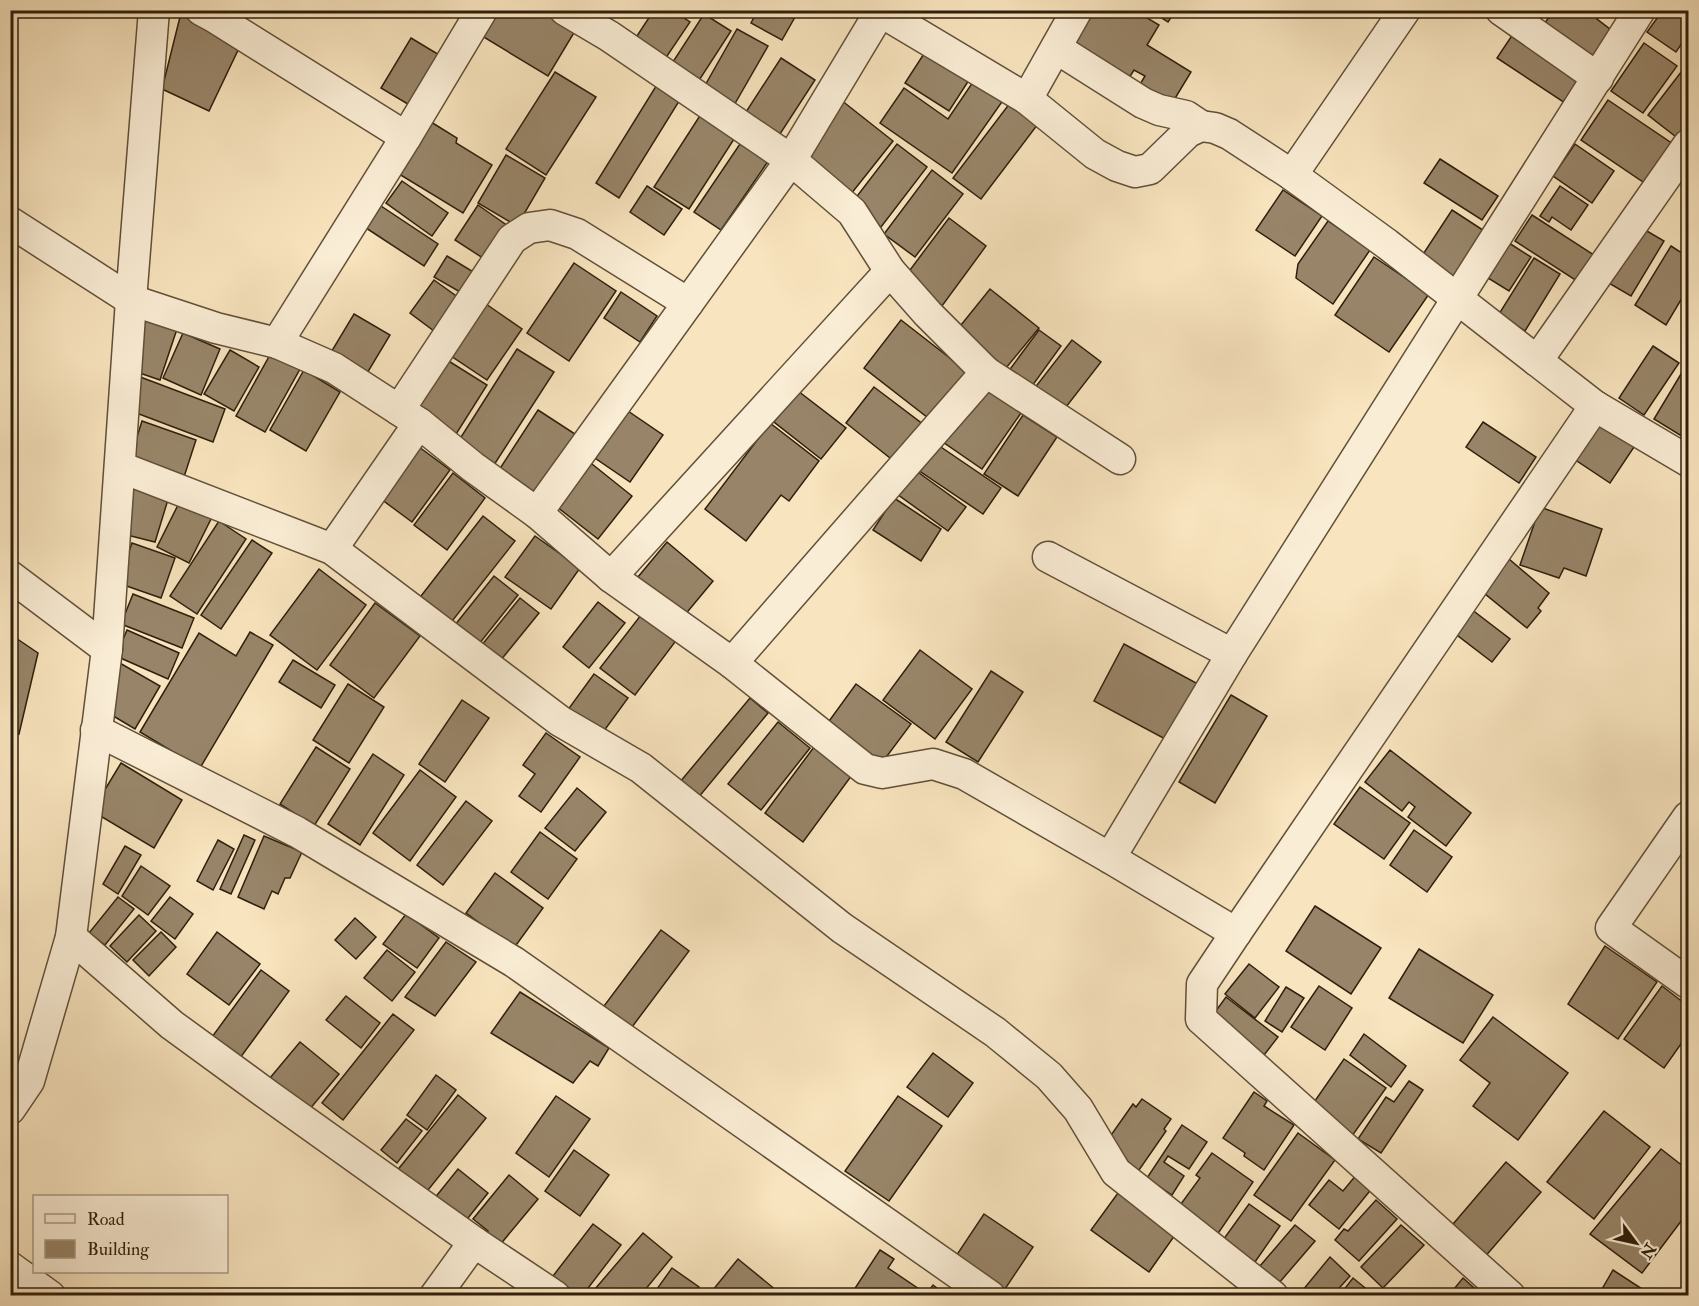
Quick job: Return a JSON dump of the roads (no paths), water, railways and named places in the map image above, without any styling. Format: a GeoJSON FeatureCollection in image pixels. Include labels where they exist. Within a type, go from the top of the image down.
{"type":"FeatureCollection","features":[{"type":"Feature","properties":{"kind":"street"},"geometry":{"type":"LineString","coordinates":[[10,1109],[29,1081],[71,937],[107,650],[154,10]]}},
{"type":"Feature","properties":{"kind":"street"},"geometry":{"type":"LineString","coordinates":[[201,10],[406,137]]}},
{"type":"Feature","properties":{"kind":"street"},"geometry":{"type":"LineString","coordinates":[[278,343],[482,10]]}},
{"type":"Feature","properties":{"kind":"street"},"geometry":{"type":"LineString","coordinates":[[565,10],[609,36],[791,160],[852,212],[890,271],[928,314],[986,372],[1120,459]]}},
{"type":"Feature","properties":{"kind":"street"},"geometry":{"type":"LineString","coordinates":[[1027,99],[1077,10]]}},
{"type":"Feature","properties":{"kind":"street"},"geometry":{"type":"LineString","coordinates":[[1292,175],[1405,10]]}},
{"type":"Feature","properties":{"kind":"street"},"geometry":{"type":"LineString","coordinates":[[1501,10],[1598,78]]}},
{"type":"Feature","properties":{"kind":"street"},"geometry":{"type":"LineString","coordinates":[[1110,858],[1232,654],[1640,10]]}},
{"type":"Feature","properties":{"kind":"street"},"geometry":{"type":"LineString","coordinates":[[537,513],[791,160],[879,11],[1027,99],[1095,154],[1118,166],[1135,172],[1150,169],[1188,132],[1201,126]]}},
{"type":"Feature","properties":{"kind":"street"},"geometry":{"type":"LineString","coordinates":[[1056,48],[1143,103],[1159,110],[1186,116],[1201,126],[1215,128],[1229,134],[1292,175],[1387,244],[1595,406],[1688,460]]}},
{"type":"Feature","properties":{"kind":"street"},"geometry":{"type":"LineString","coordinates":[[1538,361],[1689,145]]}},
{"type":"Feature","properties":{"kind":"street"},"geometry":{"type":"LineString","coordinates":[[10,222],[131,300],[216,328],[278,343],[334,368],[409,416],[472,467],[537,513],[611,577],[732,663],[865,769],[882,773],[933,764],[964,774],[1236,933]]}},
{"type":"Feature","properties":{"kind":"street"},"geometry":{"type":"LineString","coordinates":[[332,549],[513,239],[529,228],[550,225],[577,234],[688,303]]}},
{"type":"Feature","properties":{"kind":"street"},"geometry":{"type":"LineString","coordinates":[[611,577],[890,271]]}},
{"type":"Feature","properties":{"kind":"street"},"geometry":{"type":"LineString","coordinates":[[732,663],[986,372]]}},
{"type":"Feature","properties":{"kind":"street"},"geometry":{"type":"LineString","coordinates":[[1510,1296],[1201,1019],[1202,984],[1595,406]]}},
{"type":"Feature","properties":{"kind":"street"},"geometry":{"type":"LineString","coordinates":[[120,467],[332,549],[560,721],[641,768],[842,928],[995,1032],[1049,1076],[1078,1109],[1116,1172],[1273,1296]]}},
{"type":"Feature","properties":{"kind":"street"},"geometry":{"type":"LineString","coordinates":[[1047,557],[1232,654]]}},
{"type":"Feature","properties":{"kind":"street"},"geometry":{"type":"LineString","coordinates":[[10,576],[107,650]]}},
{"type":"Feature","properties":{"kind":"street"},"geometry":{"type":"LineString","coordinates":[[96,730],[297,832],[514,962],[990,1296]]}},
{"type":"Feature","properties":{"kind":"street"},"geometry":{"type":"LineString","coordinates":[[1689,817],[1611,928],[1689,983]]}},
{"type":"Feature","properties":{"kind":"street"},"geometry":{"type":"LineString","coordinates":[[71,937],[172,1024],[474,1242],[555,1296]]}},
{"type":"Feature","properties":{"kind":"street"},"geometry":{"type":"LineString","coordinates":[[435,1296],[474,1242]]}},
{"type":"Feature","properties":{"kind":"street"},"geometry":{"type":"LineString","coordinates":[[10,1267],[50,1296]]}}]}
